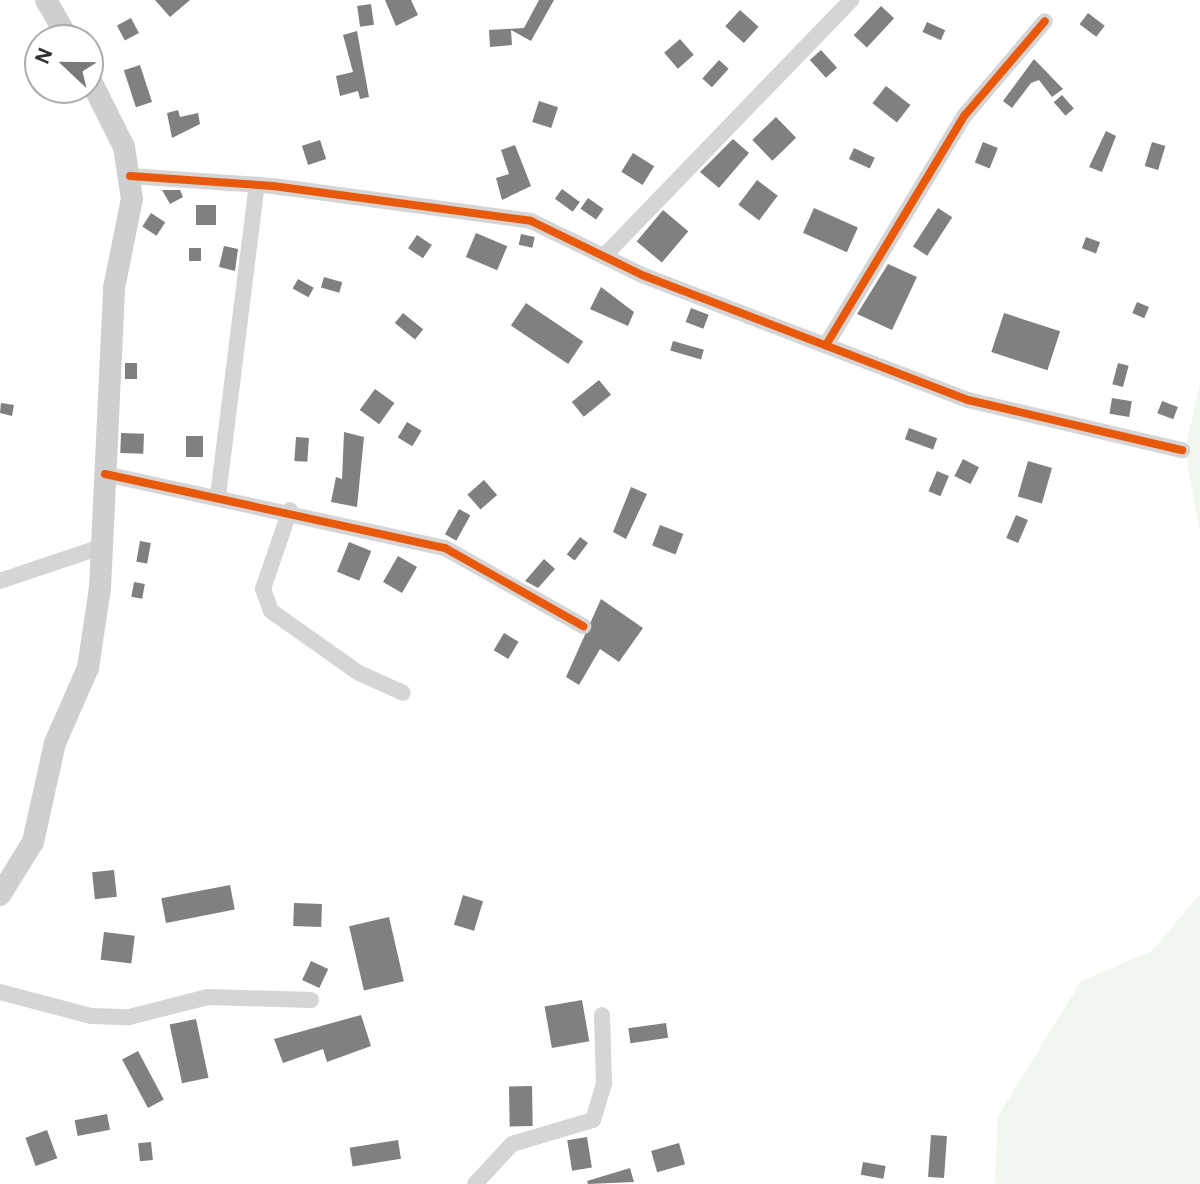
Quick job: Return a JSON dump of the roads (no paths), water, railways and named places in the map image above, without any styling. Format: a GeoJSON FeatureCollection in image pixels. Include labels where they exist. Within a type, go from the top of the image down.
{"type":"FeatureCollection","features":[{"type":"Feature","properties":{"kind":"main road"},"geometry":{"type":"LineString","coordinates":[[46,0],[60,24]]}},
{"type":"Feature","properties":{"kind":"main road"},"geometry":{"type":"LineString","coordinates":[[0,895],[24,866],[55,743],[88,668],[101,547],[114,288],[131,217],[130,176],[124,147],[102,104]]}},
{"type":"Feature","properties":{"kind":"street"},"geometry":{"type":"LineString","coordinates":[[604,256],[851,0]]}},
{"type":"Feature","properties":{"kind":"street"},"geometry":{"type":"LineString","coordinates":[[826,345],[965,115],[1045,21]]}},
{"type":"Feature","properties":{"kind":"street"},"geometry":{"type":"LineString","coordinates":[[130,176],[257,184],[531,221],[604,256],[968,400],[1182,450]]}},
{"type":"Feature","properties":{"kind":"street"},"geometry":{"type":"LineString","coordinates":[[218,496],[257,184]]}},
{"type":"Feature","properties":{"kind":"street"},"geometry":{"type":"LineString","coordinates":[[105,474],[290,510],[469,556],[583,626]]}},
{"type":"Feature","properties":{"kind":"street"},"geometry":{"type":"LineString","coordinates":[[290,510],[263,589],[271,611],[359,673],[403,693]]}},
{"type":"Feature","properties":{"kind":"street"},"geometry":{"type":"LineString","coordinates":[[0,581],[101,547]]}},
{"type":"Feature","properties":{"kind":"street"},"geometry":{"type":"LineString","coordinates":[[0,992],[91,1016],[129,1017],[208,997],[311,1000]]}},
{"type":"Feature","properties":{"kind":"street"},"geometry":{"type":"LineString","coordinates":[[475,1184],[512,1144],[593,1120],[604,1083],[602,1015]]}}]}
